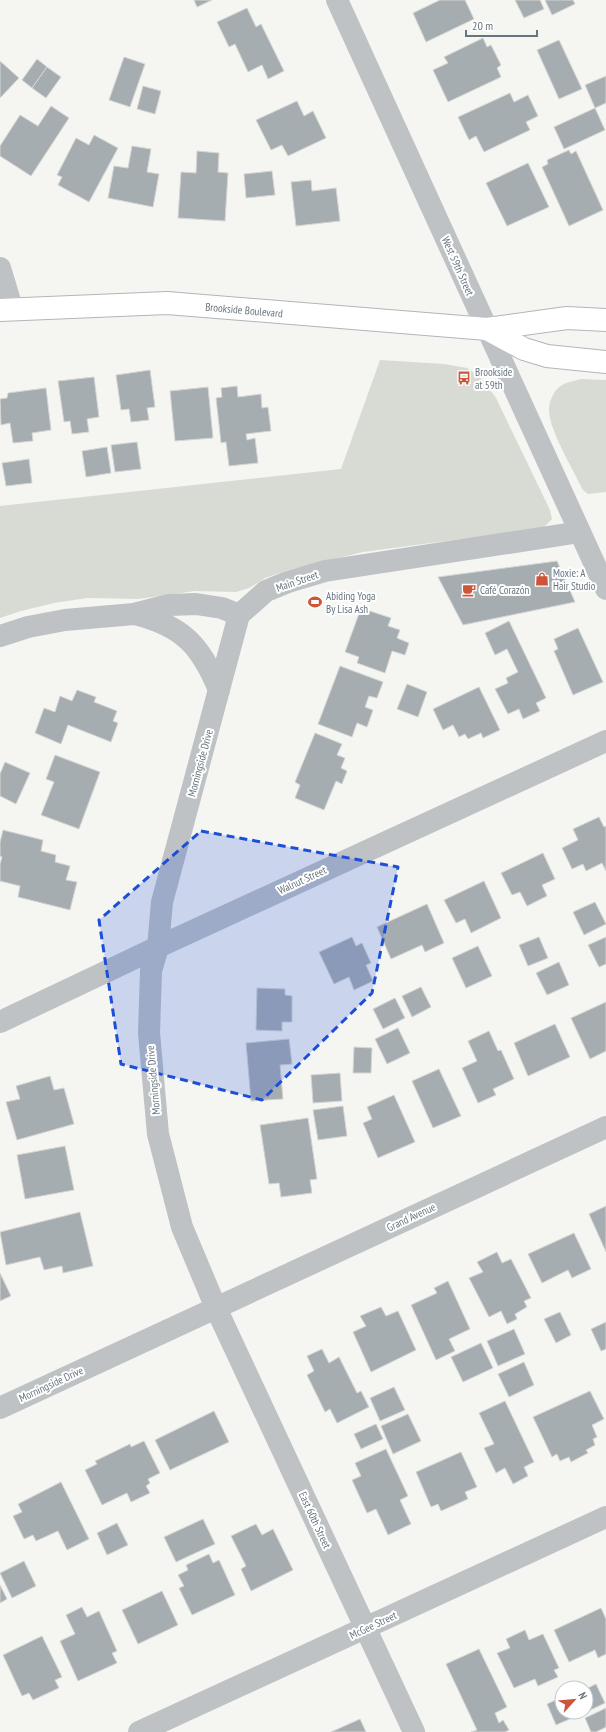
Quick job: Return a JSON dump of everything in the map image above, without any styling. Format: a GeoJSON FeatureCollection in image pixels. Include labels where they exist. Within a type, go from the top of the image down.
{"type":"FeatureCollection","features":[{"type":"Feature","properties":{"kind":"main road","name":"Brookside Boulevard"},"geometry":{"type":"LineString","coordinates":[[6,309],[167,303],[487,329],[567,318],[606,320]]}},
{"type":"Feature","properties":{"kind":"main road","name":"Brookside Boulevard"},"geometry":{"type":"LineString","coordinates":[[487,329],[524,349],[547,356],[606,362]]}},
{"type":"Feature","properties":{"kind":"street","name":"West 59th Street"},"geometry":{"type":"LineString","coordinates":[[337,0],[606,588]]}},
{"type":"Feature","properties":{"kind":"street"},"geometry":{"type":"LineString","coordinates":[[0,268],[6,309]]}},
{"type":"Feature","properties":{"kind":"street","name":"Main Street"},"geometry":{"type":"LineString","coordinates":[[239,615],[266,592],[288,582],[325,571],[580,532]]}},
{"type":"Feature","properties":{"kind":"street"},"geometry":{"type":"LineString","coordinates":[[0,636],[28,627],[65,620],[134,614],[169,605],[196,604],[222,608],[239,615]]}},
{"type":"Feature","properties":{"kind":"street"},"geometry":{"type":"LineString","coordinates":[[134,614],[156,619],[188,638],[200,653],[219,690]]}},
{"type":"Feature","properties":{"kind":"street","name":"Morningside Drive"},"geometry":{"type":"LineString","coordinates":[[0,1408],[216,1308],[182,1227],[158,1134],[149,1033],[151,971],[158,947],[162,902],[239,615]]}},
{"type":"Feature","properties":{"kind":"street","name":"Walnut Street"},"geometry":{"type":"LineString","coordinates":[[0,1022],[158,947],[606,741]]}},
{"type":"Feature","properties":{"kind":"street","name":"Grand Avenue"},"geometry":{"type":"LineString","coordinates":[[216,1308],[606,1127]]}},
{"type":"Feature","properties":{"kind":"street","name":"East 60th Street"},"geometry":{"type":"LineString","coordinates":[[216,1308],[414,1732]]}},
{"type":"Feature","properties":{"kind":"street","name":"McGee Street"},"geometry":{"type":"LineString","coordinates":[[139,1732],[606,1517]]}},
{"type":"Feature","properties":{"kind":"highlighted area"},"geometry":{"type":"Polygon","coordinates":[[[201,831],[398,867],[372,993],[262,1100],[121,1064],[99,920],[201,831]]]}},
{"type":"Feature","properties":{"kind":"shaded area"},"geometry":{"type":"Polygon","coordinates":[[[380,360],[444,364],[467,368],[484,381],[496,398],[550,510],[552,519],[543,528],[363,552],[289,570],[265,578],[249,588],[236,592],[195,591],[138,599],[87,598],[54,603],[0,618],[0,506],[341,469],[380,360]]]}},
{"type":"Feature","properties":{"kind":"shaded area"},"geometry":{"type":"Polygon","coordinates":[[[582,379],[606,380],[606,492],[588,494],[583,490],[557,439],[550,418],[550,404],[556,390],[566,383],[582,379]]]}},
{"type":"Feature","properties":{"kind":"building"},"geometry":{"type":"Polygon","coordinates":[[[194,0],[212,0],[197,7],[194,0]]]}},
{"type":"Feature","properties":{"kind":"building"},"geometry":{"type":"Polygon","coordinates":[[[440,0],[465,0],[474,19],[426,42],[413,13],[440,0]]]}},
{"type":"Feature","properties":{"kind":"building"},"geometry":{"type":"Polygon","coordinates":[[[515,0],[540,0],[544,9],[524,18],[515,0]]]}},
{"type":"Feature","properties":{"kind":"building"},"geometry":{"type":"Polygon","coordinates":[[[545,0],[573,0],[575,4],[552,15],[545,0]]]}},
{"type":"Feature","properties":{"kind":"building"},"geometry":{"type":"Polygon","coordinates":[[[247,8],[256,27],[261,24],[284,71],[268,79],[262,65],[248,72],[235,44],[229,47],[217,22],[247,8]]]}},
{"type":"Feature","properties":{"kind":"building"},"geometry":{"type":"Polygon","coordinates":[[[483,38],[487,47],[491,45],[501,65],[497,68],[501,77],[448,102],[433,70],[448,63],[444,57],[483,38]]]}},
{"type":"Feature","properties":{"kind":"building"},"geometry":{"type":"Polygon","coordinates":[[[559,40],[582,89],[559,99],[537,50],[559,40]]]}},
{"type":"Feature","properties":{"kind":"building"},"geometry":{"type":"Polygon","coordinates":[[[124,57],[145,64],[130,107],[109,100],[124,57]]]}},
{"type":"Feature","properties":{"kind":"building"},"geometry":{"type":"Polygon","coordinates":[[[37,59],[47,67],[32,88],[22,80],[37,59]]]}},
{"type":"Feature","properties":{"kind":"building"},"geometry":{"type":"Polygon","coordinates":[[[0,61],[19,78],[0,98],[0,61]]]}},
{"type":"Feature","properties":{"kind":"building"},"geometry":{"type":"Polygon","coordinates":[[[47,67],[61,77],[46,98],[32,88],[47,67]]]}},
{"type":"Feature","properties":{"kind":"building"},"geometry":{"type":"Polygon","coordinates":[[[606,76],[606,103],[595,108],[585,85],[606,76]]]}},
{"type":"Feature","properties":{"kind":"building"},"geometry":{"type":"Polygon","coordinates":[[[143,86],[161,91],[155,114],[137,109],[143,86]]]}},
{"type":"Feature","properties":{"kind":"building"},"geometry":{"type":"Polygon","coordinates":[[[510,93],[514,102],[528,95],[538,116],[526,122],[530,130],[484,152],[476,136],[469,140],[458,117],[510,93]]]}},
{"type":"Feature","properties":{"kind":"building"},"geometry":{"type":"Polygon","coordinates":[[[297,101],[304,116],[313,111],[326,138],[288,156],[282,145],[271,150],[256,120],[297,101]]]}},
{"type":"Feature","properties":{"kind":"building"},"geometry":{"type":"Polygon","coordinates":[[[51,106],[69,118],[31,176],[0,156],[0,146],[20,115],[38,126],[51,106]]]}},
{"type":"Feature","properties":{"kind":"building"},"geometry":{"type":"Polygon","coordinates":[[[595,108],[605,130],[564,149],[554,127],[595,108]]]}},
{"type":"Feature","properties":{"kind":"building"},"geometry":{"type":"Polygon","coordinates":[[[94,135],[118,148],[89,202],[58,185],[62,177],[57,175],[76,138],[89,145],[94,135]]]}},
{"type":"Feature","properties":{"kind":"building"},"geometry":{"type":"Polygon","coordinates":[[[132,146],[151,149],[147,172],[159,174],[153,207],[108,198],[114,166],[128,168],[132,146]]]}},
{"type":"Feature","properties":{"kind":"building"},"geometry":{"type":"Polygon","coordinates":[[[569,150],[571,154],[576,151],[603,210],[569,226],[542,167],[548,164],[547,160],[569,150]]]}},
{"type":"Feature","properties":{"kind":"building"},"geometry":{"type":"Polygon","coordinates":[[[197,151],[219,153],[218,172],[228,173],[225,221],[178,218],[181,172],[196,173],[197,151]]]}},
{"type":"Feature","properties":{"kind":"building"},"geometry":{"type":"Polygon","coordinates":[[[528,163],[549,207],[507,226],[486,183],[528,163]]]}},
{"type":"Feature","properties":{"kind":"building"},"geometry":{"type":"Polygon","coordinates":[[[272,171],[275,195],[246,198],[244,174],[272,171]]]}},
{"type":"Feature","properties":{"kind":"building"},"geometry":{"type":"Polygon","coordinates":[[[311,180],[312,191],[336,188],[340,221],[296,226],[291,182],[311,180]]]}},
{"type":"Feature","properties":{"kind":"building"},"geometry":{"type":"Polygon","coordinates":[[[150,370],[155,407],[147,408],[149,420],[131,422],[129,409],[121,410],[116,375],[150,370]]]}},
{"type":"Feature","properties":{"kind":"building"},"geometry":{"type":"Polygon","coordinates":[[[94,377],[99,417],[87,419],[89,432],[72,434],[70,421],[64,422],[58,381],[94,377]]]}},
{"type":"Feature","properties":{"kind":"building"},"geometry":{"type":"Polygon","coordinates":[[[237,386],[238,397],[261,394],[262,408],[268,407],[271,431],[246,434],[247,440],[255,438],[258,463],[229,466],[226,442],[221,443],[216,398],[222,397],[221,388],[237,386]]]}},
{"type":"Feature","properties":{"kind":"building"},"geometry":{"type":"Polygon","coordinates":[[[208,387],[213,438],[175,441],[170,391],[208,387]]]}},
{"type":"Feature","properties":{"kind":"building"},"geometry":{"type":"Polygon","coordinates":[[[46,388],[51,430],[32,433],[33,441],[13,443],[10,423],[1,425],[0,399],[7,398],[8,393],[46,388]]]}},
{"type":"Feature","properties":{"kind":"building"},"geometry":{"type":"Polygon","coordinates":[[[137,442],[141,469],[115,472],[111,445],[137,442]]]}},
{"type":"Feature","properties":{"kind":"building"},"geometry":{"type":"Polygon","coordinates":[[[107,447],[111,473],[86,477],[82,451],[107,447]]]}},
{"type":"Feature","properties":{"kind":"building"},"geometry":{"type":"Polygon","coordinates":[[[29,459],[32,483],[6,486],[2,463],[29,459]]]}},
{"type":"Feature","properties":{"kind":"building"},"geometry":{"type":"Polygon","coordinates":[[[557,561],[575,602],[463,625],[438,577],[557,561]]]}},
{"type":"Feature","properties":{"kind":"building"},"geometry":{"type":"Polygon","coordinates":[[[361,608],[391,618],[388,626],[400,630],[397,638],[409,643],[405,655],[392,651],[385,673],[357,663],[359,657],[345,652],[361,608]]]}},
{"type":"Feature","properties":{"kind":"building"},"geometry":{"type":"Polygon","coordinates":[[[509,621],[546,698],[536,703],[540,711],[523,719],[519,709],[508,714],[495,689],[508,683],[506,678],[518,672],[507,649],[495,655],[485,633],[509,621]]]}},
{"type":"Feature","properties":{"kind":"building"},"geometry":{"type":"Polygon","coordinates":[[[578,628],[603,682],[573,695],[554,651],[558,649],[554,639],[578,628]]]}},
{"type":"Feature","properties":{"kind":"building"},"geometry":{"type":"Polygon","coordinates":[[[340,666],[383,682],[377,698],[369,696],[365,707],[373,710],[367,727],[357,723],[352,737],[318,724],[340,666]]]}},
{"type":"Feature","properties":{"kind":"building"},"geometry":{"type":"Polygon","coordinates":[[[407,684],[427,692],[418,717],[397,709],[407,684]]]}},
{"type":"Feature","properties":{"kind":"building"},"geometry":{"type":"Polygon","coordinates":[[[479,687],[500,730],[483,738],[481,733],[468,739],[465,734],[459,737],[453,725],[443,730],[433,709],[479,687]]]}},
{"type":"Feature","properties":{"kind":"building"},"geometry":{"type":"Polygon","coordinates":[[[77,690],[96,697],[94,702],[117,711],[113,721],[118,723],[111,742],[68,725],[61,744],[35,733],[44,708],[55,712],[60,696],[72,701],[77,690]]]}},
{"type":"Feature","properties":{"kind":"building"},"geometry":{"type":"Polygon","coordinates":[[[315,733],[342,744],[337,755],[345,758],[341,768],[347,771],[342,784],[336,781],[324,810],[295,798],[300,785],[295,782],[315,733]]]}},
{"type":"Feature","properties":{"kind":"building"},"geometry":{"type":"Polygon","coordinates":[[[55,755],[100,772],[79,829],[41,815],[54,782],[46,779],[55,755]]]}},
{"type":"Feature","properties":{"kind":"building"},"geometry":{"type":"Polygon","coordinates":[[[5,762],[30,773],[16,804],[0,796],[0,774],[5,762]]]}},
{"type":"Feature","properties":{"kind":"building"},"geometry":{"type":"Polygon","coordinates":[[[599,817],[604,827],[606,826],[606,871],[602,863],[586,871],[583,864],[572,869],[562,848],[578,840],[573,829],[599,817]]]}},
{"type":"Feature","properties":{"kind":"building"},"geometry":{"type":"Polygon","coordinates":[[[3,830],[43,840],[41,851],[56,855],[55,862],[70,866],[66,880],[77,882],[70,910],[18,897],[20,886],[0,881],[0,864],[2,857],[0,856],[0,842],[3,830]]]}},
{"type":"Feature","properties":{"kind":"building"},"geometry":{"type":"Polygon","coordinates":[[[543,853],[555,879],[542,885],[547,896],[527,906],[520,892],[512,895],[501,873],[543,853]]]}},
{"type":"Feature","properties":{"kind":"building"},"geometry":{"type":"Polygon","coordinates":[[[484,881],[501,918],[471,933],[465,919],[456,923],[444,900],[484,881]]]}},
{"type":"Feature","properties":{"kind":"building"},"geometry":{"type":"Polygon","coordinates":[[[595,902],[606,924],[584,935],[573,912],[595,902]]]}},
{"type":"Feature","properties":{"kind":"building"},"geometry":{"type":"Polygon","coordinates":[[[427,904],[444,943],[425,952],[422,945],[391,959],[377,927],[427,904]]]}},
{"type":"Feature","properties":{"kind":"building"},"geometry":{"type":"Polygon","coordinates":[[[352,937],[356,946],[362,943],[371,963],[366,965],[373,981],[354,990],[349,977],[334,984],[319,952],[352,937]]]}},
{"type":"Feature","properties":{"kind":"building"},"geometry":{"type":"Polygon","coordinates":[[[539,937],[548,958],[528,966],[519,945],[539,937]]]}},
{"type":"Feature","properties":{"kind":"building"},"geometry":{"type":"Polygon","coordinates":[[[606,937],[606,964],[599,967],[588,945],[606,937]]]}},
{"type":"Feature","properties":{"kind":"building"},"geometry":{"type":"Polygon","coordinates":[[[478,946],[492,976],[466,988],[452,958],[478,946]]]}},
{"type":"Feature","properties":{"kind":"building"},"geometry":{"type":"Polygon","coordinates":[[[559,962],[569,985],[547,995],[536,973],[559,962]]]}},
{"type":"Feature","properties":{"kind":"building"},"geometry":{"type":"Polygon","coordinates":[[[421,987],[431,1007],[412,1017],[402,996],[421,987]]]}},
{"type":"Feature","properties":{"kind":"building"},"geometry":{"type":"Polygon","coordinates":[[[257,988],[285,989],[285,995],[292,996],[292,1022],[282,1022],[282,1031],[256,1030],[257,988]]]}},
{"type":"Feature","properties":{"kind":"building"},"geometry":{"type":"Polygon","coordinates":[[[395,998],[405,1018],[383,1029],[373,1009],[395,998]]]}},
{"type":"Feature","properties":{"kind":"building"},"geometry":{"type":"Polygon","coordinates":[[[606,1002],[606,1051],[590,1059],[571,1018],[606,1002]]]}},
{"type":"Feature","properties":{"kind":"building"},"geometry":{"type":"Polygon","coordinates":[[[555,1024],[570,1057],[528,1076],[514,1043],[555,1024]]]}},
{"type":"Feature","properties":{"kind":"building"},"geometry":{"type":"Polygon","coordinates":[[[398,1028],[410,1053],[387,1064],[375,1039],[398,1028]]]}},
{"type":"Feature","properties":{"kind":"building"},"geometry":{"type":"Polygon","coordinates":[[[489,1031],[498,1051],[501,1050],[514,1079],[493,1089],[496,1095],[478,1103],[462,1068],[477,1061],[468,1041],[489,1031]]]}},
{"type":"Feature","properties":{"kind":"building"},"geometry":{"type":"Polygon","coordinates":[[[289,1039],[292,1064],[280,1065],[283,1099],[251,1101],[246,1043],[289,1039]]]}},
{"type":"Feature","properties":{"kind":"building"},"geometry":{"type":"Polygon","coordinates":[[[354,1047],[372,1048],[371,1073],[353,1073],[354,1047]]]}},
{"type":"Feature","properties":{"kind":"building"},"geometry":{"type":"Polygon","coordinates":[[[439,1069],[461,1116],[433,1128],[412,1081],[439,1069]]]}},
{"type":"Feature","properties":{"kind":"building"},"geometry":{"type":"Polygon","coordinates":[[[340,1073],[342,1101],[313,1103],[311,1075],[340,1073]]]}},
{"type":"Feature","properties":{"kind":"building"},"geometry":{"type":"Polygon","coordinates":[[[50,1076],[54,1090],[64,1088],[74,1124],[17,1140],[6,1102],[20,1099],[16,1086],[50,1076]]]}},
{"type":"Feature","properties":{"kind":"building"},"geometry":{"type":"Polygon","coordinates":[[[394,1095],[415,1142],[378,1158],[363,1123],[372,1119],[367,1107],[394,1095]]]}},
{"type":"Feature","properties":{"kind":"building"},"geometry":{"type":"Polygon","coordinates":[[[343,1106],[347,1136],[318,1140],[313,1110],[343,1106]]]}},
{"type":"Feature","properties":{"kind":"building"},"geometry":{"type":"Polygon","coordinates":[[[308,1118],[317,1179],[310,1180],[312,1193],[281,1197],[279,1183],[269,1184],[260,1125],[308,1118]]]}},
{"type":"Feature","properties":{"kind":"building"},"geometry":{"type":"Polygon","coordinates":[[[65,1146],[74,1190],[25,1199],[17,1155],[65,1146]]]}},
{"type":"Feature","properties":{"kind":"building"},"geometry":{"type":"Polygon","coordinates":[[[606,1206],[606,1252],[589,1214],[606,1206]]]}},
{"type":"Feature","properties":{"kind":"building"},"geometry":{"type":"Polygon","coordinates":[[[80,1212],[93,1266],[63,1273],[62,1266],[44,1270],[40,1257],[6,1265],[0,1232],[80,1212]]]}},
{"type":"Feature","properties":{"kind":"building"},"geometry":{"type":"Polygon","coordinates":[[[574,1233],[591,1269],[572,1278],[568,1270],[542,1283],[528,1254],[574,1233]]]}},
{"type":"Feature","properties":{"kind":"building"},"geometry":{"type":"Polygon","coordinates":[[[497,1252],[502,1263],[511,1259],[531,1298],[524,1301],[527,1307],[515,1314],[517,1319],[507,1324],[501,1311],[489,1317],[469,1278],[483,1272],[477,1262],[497,1252]]]}},
{"type":"Feature","properties":{"kind":"building"},"geometry":{"type":"Polygon","coordinates":[[[0,1273],[11,1296],[0,1301],[0,1273]]]}},
{"type":"Feature","properties":{"kind":"building"},"geometry":{"type":"Polygon","coordinates":[[[448,1281],[470,1329],[449,1339],[455,1351],[436,1360],[411,1305],[437,1293],[434,1288],[448,1281]]]}},
{"type":"Feature","properties":{"kind":"building"},"geometry":{"type":"Polygon","coordinates":[[[381,1307],[386,1316],[398,1311],[416,1350],[371,1372],[353,1332],[366,1326],[360,1316],[381,1307]]]}},
{"type":"Feature","properties":{"kind":"building"},"geometry":{"type":"Polygon","coordinates":[[[560,1312],[571,1335],[556,1343],[544,1319],[560,1312]]]}},
{"type":"Feature","properties":{"kind":"building"},"geometry":{"type":"Polygon","coordinates":[[[606,1322],[606,1349],[601,1351],[591,1329],[606,1322]]]}},
{"type":"Feature","properties":{"kind":"building"},"geometry":{"type":"Polygon","coordinates":[[[514,1329],[525,1354],[498,1366],[487,1341],[514,1329]]]}},
{"type":"Feature","properties":{"kind":"building"},"geometry":{"type":"Polygon","coordinates":[[[481,1343],[493,1368],[463,1382],[451,1357],[481,1343]]]}},
{"type":"Feature","properties":{"kind":"building"},"geometry":{"type":"Polygon","coordinates":[[[322,1349],[329,1363],[339,1357],[357,1393],[361,1391],[369,1407],[337,1423],[330,1409],[325,1412],[307,1375],[314,1371],[307,1356],[322,1349]]]}},
{"type":"Feature","properties":{"kind":"building"},"geometry":{"type":"Polygon","coordinates":[[[524,1362],[534,1385],[509,1397],[498,1374],[524,1362]]]}},
{"type":"Feature","properties":{"kind":"building"},"geometry":{"type":"Polygon","coordinates":[[[394,1387],[405,1410],[380,1421],[370,1398],[394,1387]]]}},
{"type":"Feature","properties":{"kind":"building"},"geometry":{"type":"Polygon","coordinates":[[[590,1391],[604,1419],[592,1425],[597,1437],[593,1439],[595,1445],[586,1450],[588,1453],[571,1462],[569,1457],[560,1461],[557,1454],[552,1457],[533,1417],[590,1391]]]}},
{"type":"Feature","properties":{"kind":"building"},"geometry":{"type":"Polygon","coordinates":[[[505,1401],[534,1462],[524,1467],[528,1476],[513,1484],[505,1468],[496,1473],[484,1448],[494,1444],[479,1413],[505,1401]]]}},
{"type":"Feature","properties":{"kind":"building"},"geometry":{"type":"Polygon","coordinates":[[[214,1411],[229,1442],[170,1470],[155,1440],[214,1411]]]}},
{"type":"Feature","properties":{"kind":"building"},"geometry":{"type":"Polygon","coordinates":[[[408,1414],[421,1441],[393,1454],[381,1426],[408,1414]]]}},
{"type":"Feature","properties":{"kind":"building"},"geometry":{"type":"Polygon","coordinates":[[[376,1424],[383,1439],[361,1449],[354,1434],[376,1424]]]}},
{"type":"Feature","properties":{"kind":"building"},"geometry":{"type":"Polygon","coordinates":[[[144,1441],[160,1473],[148,1479],[150,1483],[146,1486],[150,1493],[131,1502],[127,1493],[102,1505],[85,1470],[97,1464],[95,1461],[130,1444],[131,1447],[144,1441]]]}},
{"type":"Feature","properties":{"kind":"building"},"geometry":{"type":"Polygon","coordinates":[[[386,1449],[408,1496],[400,1500],[411,1524],[388,1535],[376,1509],[367,1513],[352,1480],[361,1476],[355,1463],[386,1449]]]}},
{"type":"Feature","properties":{"kind":"building"},"geometry":{"type":"Polygon","coordinates":[[[461,1452],[477,1487],[465,1492],[468,1499],[441,1511],[438,1504],[431,1507],[416,1472],[461,1452]]]}},
{"type":"Feature","properties":{"kind":"building"},"geometry":{"type":"Polygon","coordinates":[[[61,1482],[89,1539],[67,1550],[58,1531],[36,1541],[33,1535],[24,1539],[13,1516],[22,1512],[18,1504],[61,1482]]]}},
{"type":"Feature","properties":{"kind":"building"},"geometry":{"type":"Polygon","coordinates":[[[203,1519],[215,1544],[176,1562],[164,1537],[203,1519]]]}},
{"type":"Feature","properties":{"kind":"building"},"geometry":{"type":"Polygon","coordinates":[[[117,1523],[128,1545],[107,1555],[97,1533],[117,1523]]]}},
{"type":"Feature","properties":{"kind":"building"},"geometry":{"type":"Polygon","coordinates":[[[256,1524],[262,1535],[273,1529],[293,1570],[251,1591],[241,1569],[246,1566],[231,1536],[256,1524]]]}},
{"type":"Feature","properties":{"kind":"building"},"geometry":{"type":"Polygon","coordinates":[[[209,1554],[213,1563],[219,1560],[235,1595],[192,1615],[179,1588],[184,1586],[178,1575],[188,1570],[186,1565],[209,1554]]]}},
{"type":"Feature","properties":{"kind":"building"},"geometry":{"type":"Polygon","coordinates":[[[24,1561],[36,1586],[12,1598],[0,1573],[24,1561]]]}},
{"type":"Feature","properties":{"kind":"building"},"geometry":{"type":"Polygon","coordinates":[[[0,1585],[7,1599],[0,1603],[0,1585]]]}},
{"type":"Feature","properties":{"kind":"building"},"geometry":{"type":"Polygon","coordinates":[[[162,1591],[178,1625],[138,1644],[122,1610],[162,1591]]]}},
{"type":"Feature","properties":{"kind":"building"},"geometry":{"type":"Polygon","coordinates":[[[82,1607],[87,1617],[99,1611],[117,1651],[112,1653],[117,1663],[78,1681],[60,1641],[75,1634],[66,1615],[82,1607]]]}},
{"type":"Feature","properties":{"kind":"building"},"geometry":{"type":"Polygon","coordinates":[[[601,1608],[606,1619],[606,1654],[598,1658],[595,1650],[569,1662],[554,1630],[601,1608]]]}},
{"type":"Feature","properties":{"kind":"building"},"geometry":{"type":"Polygon","coordinates":[[[525,1630],[529,1640],[543,1634],[559,1668],[554,1670],[558,1677],[538,1686],[535,1679],[514,1688],[497,1653],[510,1648],[506,1639],[525,1630]]]}},
{"type":"Feature","properties":{"kind":"building"},"geometry":{"type":"Polygon","coordinates":[[[42,1636],[62,1677],[55,1680],[59,1688],[33,1700],[29,1693],[22,1696],[3,1655],[42,1636]]]}},
{"type":"Feature","properties":{"kind":"building"},"geometry":{"type":"Polygon","coordinates":[[[479,1649],[507,1707],[495,1713],[499,1723],[503,1720],[509,1730],[505,1732],[471,1732],[477,1730],[446,1664],[479,1649]]]}},
{"type":"Feature","properties":{"kind":"building"},"geometry":{"type":"Polygon","coordinates":[[[596,1684],[605,1703],[594,1708],[594,1685],[596,1684]]]}},
{"type":"Feature","properties":{"kind":"building"},"geometry":{"type":"Polygon","coordinates":[[[554,1701],[554,1720],[568,1720],[556,1725],[547,1704],[554,1701]]]}},
{"type":"Feature","properties":{"kind":"building"},"geometry":{"type":"Polygon","coordinates":[[[606,1708],[606,1727],[596,1732],[591,1732],[586,1720],[594,1720],[594,1714],[606,1708]]]}},
{"type":"Feature","properties":{"kind":"building"},"geometry":{"type":"Polygon","coordinates":[[[360,1719],[366,1732],[331,1732],[360,1719]]]}},
{"type":"Feature","properties":{"kind":"place","name":"Brookside at 59th"},"geometry":{"type":"Point","coordinates":[464,378]}},
{"type":"Feature","properties":{"kind":"place","name":"Moxie: A Hair Studio"},"geometry":{"type":"Point","coordinates":[542,579]}},
{"type":"Feature","properties":{"kind":"place","name":"Café Corazón"},"geometry":{"type":"Point","coordinates":[469,590]}},
{"type":"Feature","properties":{"kind":"place","name":"Abiding Yoga By Lisa Ash"},"geometry":{"type":"Point","coordinates":[315,602]}}]}
